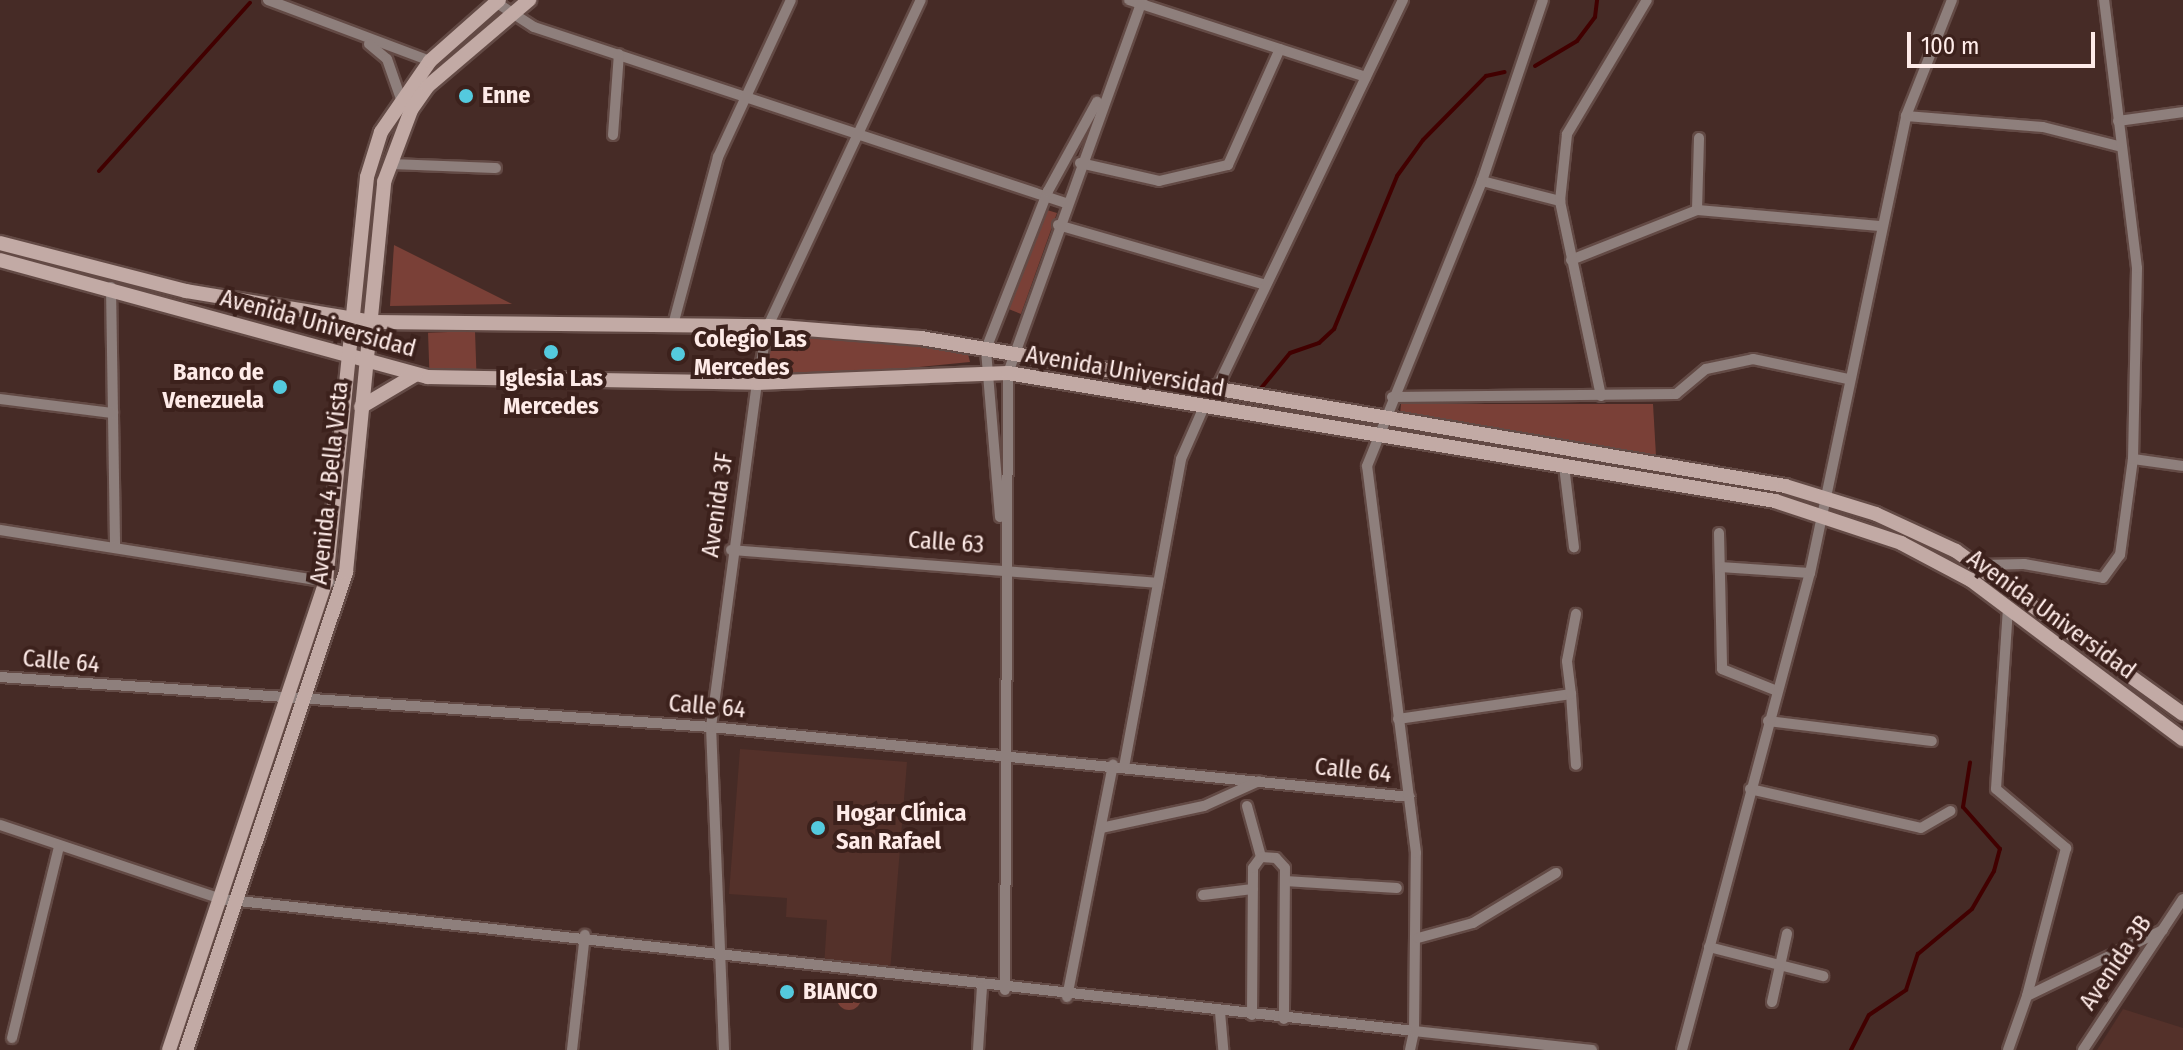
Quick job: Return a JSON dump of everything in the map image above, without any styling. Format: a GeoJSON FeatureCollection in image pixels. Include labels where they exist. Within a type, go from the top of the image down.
{"type":"FeatureCollection","features":[{"type":"Feature","properties":{"kind":"street"},"geometry":{"type":"LineString","coordinates":[[268,0],[364,40],[430,61]]}},
{"type":"Feature","properties":{"kind":"street","name":"Avenida 4 Bella Vista"},"geometry":{"type":"LineString","coordinates":[[186,1050],[306,703],[343,584],[376,223],[390,164],[428,86],[529,0]]}},
{"type":"Feature","properties":{"kind":"street"},"geometry":{"type":"LineString","coordinates":[[673,325],[718,157],[791,0]]}},
{"type":"Feature","properties":{"kind":"street","name":"Avenida 3F"},"geometry":{"type":"LineString","coordinates":[[724,1050],[726,959],[711,727],[731,550],[757,383],[768,326],[857,130],[921,0]]}},
{"type":"Feature","properties":{"kind":"street"},"geometry":{"type":"LineString","coordinates":[[1216,390],[1403,0]]}},
{"type":"Feature","properties":{"kind":"street"},"geometry":{"type":"LineString","coordinates":[[1410,1050],[1414,1031],[1418,938],[1410,797],[1366,478],[1377,434],[1482,181],[1543,0]]}},
{"type":"Feature","properties":{"kind":"street"},"geometry":{"type":"LineString","coordinates":[[1601,396],[1560,201],[1567,134],[1647,0]]}},
{"type":"Feature","properties":{"kind":"street"},"geometry":{"type":"LineString","coordinates":[[1682,1050],[1810,573],[1880,226],[1906,116],[1952,0]]}},
{"type":"Feature","properties":{"kind":"street"},"geometry":{"type":"LineString","coordinates":[[1982,565],[2111,575],[2133,459],[2137,268],[2104,0]]}},
{"type":"Feature","properties":{"kind":"street"},"geometry":{"type":"LineString","coordinates":[[498,1],[510,17],[1048,191],[1066,203]]}},
{"type":"Feature","properties":{"kind":"street","name":"Avenida 4 Bella Vista"},"geometry":{"type":"LineString","coordinates":[[169,1050],[290,702],[326,581],[367,177],[401,99],[430,61],[498,1]]}},
{"type":"Feature","properties":{"kind":"street"},"geometry":{"type":"LineString","coordinates":[[1005,990],[1010,759],[1005,567],[1008,373],[1137,1],[1366,77]]}},
{"type":"Feature","properties":{"kind":"street"},"geometry":{"type":"LineString","coordinates":[[364,40],[387,59],[401,99]]}},
{"type":"Feature","properties":{"kind":"street"},"geometry":{"type":"LineString","coordinates":[[1080,163],[1159,181],[1228,165],[1280,49]]}},
{"type":"Feature","properties":{"kind":"street"},"geometry":{"type":"LineString","coordinates":[[613,135],[619,54]]}},
{"type":"Feature","properties":{"kind":"street"},"geometry":{"type":"LineString","coordinates":[[1005,567],[986,349],[1048,191],[1114,73]]}},
{"type":"Feature","properties":{"kind":"street"},"geometry":{"type":"LineString","coordinates":[[2118,121],[2183,112]]}},
{"type":"Feature","properties":{"kind":"street"},"geometry":{"type":"LineString","coordinates":[[1906,116],[2043,127],[2122,147]]}},
{"type":"Feature","properties":{"kind":"street"},"geometry":{"type":"LineString","coordinates":[[1697,210],[1699,138]]}},
{"type":"Feature","properties":{"kind":"street"},"geometry":{"type":"LineString","coordinates":[[390,164],[496,168]]}},
{"type":"Feature","properties":{"kind":"street"},"geometry":{"type":"LineString","coordinates":[[1482,181],[1560,201]]}},
{"type":"Feature","properties":{"kind":"street"},"geometry":{"type":"LineString","coordinates":[[1571,260],[1697,210],[1880,226]]}},
{"type":"Feature","properties":{"kind":"street"},"geometry":{"type":"LineString","coordinates":[[1058,225],[1266,285]]}},
{"type":"Feature","properties":{"kind":"street","name":"Avenida Universidad"},"geometry":{"type":"LineString","coordinates":[[0,243],[186,291],[369,322],[768,326],[986,349],[1383,419],[1708,470],[1824,496],[1917,530],[1982,565],[2183,714]]}},
{"type":"Feature","properties":{"kind":"street","name":"Avenida Universidad"},"geometry":{"type":"LineString","coordinates":[[0,260],[111,287],[347,360],[416,375],[757,383],[1008,373],[1203,409],[1377,434],[1564,466],[1821,514],[1901,543],[2008,608],[2183,739]]}},
{"type":"Feature","properties":{"kind":"street"},"geometry":{"type":"LineString","coordinates":[[111,287],[115,547]]}},
{"type":"Feature","properties":{"kind":"street"},"geometry":{"type":"LineString","coordinates":[[1392,397],[1676,394],[1706,369],[1753,359],[1848,379]]}},
{"type":"Feature","properties":{"kind":"street"},"geometry":{"type":"LineString","coordinates":[[361,407],[416,375]]}},
{"type":"Feature","properties":{"kind":"street"},"geometry":{"type":"LineString","coordinates":[[0,399],[113,413]]}},
{"type":"Feature","properties":{"kind":"street"},"geometry":{"type":"LineString","coordinates":[[1067,997],[1101,828],[1119,766],[1158,583],[1181,459],[1203,409]]}},
{"type":"Feature","properties":{"kind":"street"},"geometry":{"type":"LineString","coordinates":[[2133,459],[2183,466]]}},
{"type":"Feature","properties":{"kind":"street"},"geometry":{"type":"LineString","coordinates":[[1564,466],[1574,547]]}},
{"type":"Feature","properties":{"kind":"street"},"geometry":{"type":"LineString","coordinates":[[0,530],[343,584]]}},
{"type":"Feature","properties":{"kind":"street"},"geometry":{"type":"LineString","coordinates":[[1719,533],[1722,669],[1777,691]]}},
{"type":"Feature","properties":{"kind":"street","name":"Calle 63"},"geometry":{"type":"LineString","coordinates":[[731,550],[1005,567],[1158,583]]}},
{"type":"Feature","properties":{"kind":"street"},"geometry":{"type":"LineString","coordinates":[[1720,567],[1810,573]]}},
{"type":"Feature","properties":{"kind":"street"},"geometry":{"type":"LineString","coordinates":[[2008,608],[1996,789],[2066,848],[2027,996],[2008,1050]]}},
{"type":"Feature","properties":{"kind":"street"},"geometry":{"type":"LineString","coordinates":[[1576,614],[1567,661],[1576,765]]}},
{"type":"Feature","properties":{"kind":"street","name":"Calle 64"},"geometry":{"type":"LineString","coordinates":[[0,677],[290,702],[711,727],[1410,797]]}},
{"type":"Feature","properties":{"kind":"street"},"geometry":{"type":"LineString","coordinates":[[1398,719],[1571,694]]}},
{"type":"Feature","properties":{"kind":"street"},"geometry":{"type":"LineString","coordinates":[[1768,721],[1932,741]]}},
{"type":"Feature","properties":{"kind":"street"},"geometry":{"type":"LineString","coordinates":[[1101,828],[1204,806],[1259,781]]}},
{"type":"Feature","properties":{"kind":"street"},"geometry":{"type":"LineString","coordinates":[[1750,789],[1921,828],[1950,811]]}},
{"type":"Feature","properties":{"kind":"street"},"geometry":{"type":"LineString","coordinates":[[1247,806],[1261,857],[1253,889],[1252,1015]]}},
{"type":"Feature","properties":{"kind":"street"},"geometry":{"type":"LineString","coordinates":[[0,825],[221,899],[585,935],[726,959],[1067,997],[1592,1050]]}},
{"type":"Feature","properties":{"kind":"street"},"geometry":{"type":"LineString","coordinates":[[12,1038],[59,846]]}},
{"type":"Feature","properties":{"kind":"street"},"geometry":{"type":"LineString","coordinates":[[1261,857],[1282,861],[1285,881],[1284,1019]]}},
{"type":"Feature","properties":{"kind":"street"},"geometry":{"type":"LineString","coordinates":[[1418,938],[1473,923],[1556,873]]}},
{"type":"Feature","properties":{"kind":"street"},"geometry":{"type":"LineString","coordinates":[[1285,881],[1397,888]]}},
{"type":"Feature","properties":{"kind":"street"},"geometry":{"type":"LineString","coordinates":[[1203,895],[1253,889]]}},
{"type":"Feature","properties":{"kind":"street","name":"Avenida 3B"},"geometry":{"type":"LineString","coordinates":[[2083,1050],[2183,899]]}},
{"type":"Feature","properties":{"kind":"street"},"geometry":{"type":"LineString","coordinates":[[2027,996],[2163,930]]}},
{"type":"Feature","properties":{"kind":"street"},"geometry":{"type":"LineString","coordinates":[[1772,1002],[1787,934]]}},
{"type":"Feature","properties":{"kind":"street"},"geometry":{"type":"LineString","coordinates":[[572,1050],[585,935]]}},
{"type":"Feature","properties":{"kind":"street"},"geometry":{"type":"LineString","coordinates":[[1709,947],[1823,976]]}},
{"type":"Feature","properties":{"kind":"street"},"geometry":{"type":"LineString","coordinates":[[978,1050],[982,987]]}},
{"type":"Feature","properties":{"kind":"street"},"geometry":{"type":"LineString","coordinates":[[1220,1012],[1223,1050]]}},
{"type":"Feature","properties":{"kind":"shaded area"},"geometry":{"type":"Polygon","coordinates":[[[1047,210],[1057,213],[1021,314],[1006,308],[1047,210]]]}},
{"type":"Feature","properties":{"kind":"shaded area"},"geometry":{"type":"Polygon","coordinates":[[[394,245],[512,304],[390,306],[394,245]]]}},
{"type":"Feature","properties":{"kind":"shaded area"},"geometry":{"type":"Polygon","coordinates":[[[768,326],[967,350],[970,362],[757,383],[768,326]]]}},
{"type":"Feature","properties":{"kind":"shaded area"},"geometry":{"type":"Polygon","coordinates":[[[475,331],[476,369],[429,371],[428,333],[475,331]]]}},
{"type":"Feature","properties":{"kind":"shaded area"},"geometry":{"type":"Polygon","coordinates":[[[1401,404],[1653,404],[1656,456],[1400,415],[1401,404]]]}},
{"type":"Feature","properties":{"kind":"shaded area","name":"Hogar Clínica San Rafael"},"geometry":{"type":"Polygon","coordinates":[[[740,749],[907,762],[890,972],[824,967],[827,920],[786,917],[787,898],[729,894],[740,749]]]}},
{"type":"Feature","properties":{"kind":"shaded area"},"geometry":{"type":"Polygon","coordinates":[[[849,986],[857,990],[861,998],[857,1006],[849,1010],[841,1006],[837,998],[841,990],[849,986]]]}},
{"type":"Feature","properties":{"kind":"shaded area"},"geometry":{"type":"Polygon","coordinates":[[[2123,1009],[2183,1028],[2183,1050],[2097,1050],[2123,1009]]]}},
{"type":"Feature","properties":{"kind":"waterway"},"geometry":{"type":"LineString","coordinates":[[1535,66],[1577,41],[1595,17],[1597,0]]}},
{"type":"Feature","properties":{"kind":"waterway"},"geometry":{"type":"LineString","coordinates":[[99,171],[250,3]]}},
{"type":"Feature","properties":{"kind":"waterway"},"geometry":{"type":"LineString","coordinates":[[1262,387],[1290,353],[1319,343],[1334,329],[1397,176],[1423,140],[1486,76],[1505,72]]}},
{"type":"Feature","properties":{"kind":"waterway"},"geometry":{"type":"LineString","coordinates":[[1851,1050],[1869,1015],[1906,990],[1918,954],[1972,909],[1994,871],[2000,849],[1963,807],[1970,763]]}},
{"type":"Feature","properties":{"kind":"place","name":"Enne"},"geometry":{"type":"Point","coordinates":[466,96]}},
{"type":"Feature","properties":{"kind":"place","name":"Iglesia Las Mercedes"},"geometry":{"type":"Point","coordinates":[551,352]}},
{"type":"Feature","properties":{"kind":"place","name":"Colegio Las Mercedes"},"geometry":{"type":"Point","coordinates":[678,354]}},
{"type":"Feature","properties":{"kind":"place","name":"Banco de Venezuela"},"geometry":{"type":"Point","coordinates":[280,387]}},
{"type":"Feature","properties":{"kind":"place","name":"Hogar Clínica San Rafael"},"geometry":{"type":"Point","coordinates":[818,828]}},
{"type":"Feature","properties":{"kind":"place","name":"BIANCO"},"geometry":{"type":"Point","coordinates":[787,992]}}]}
